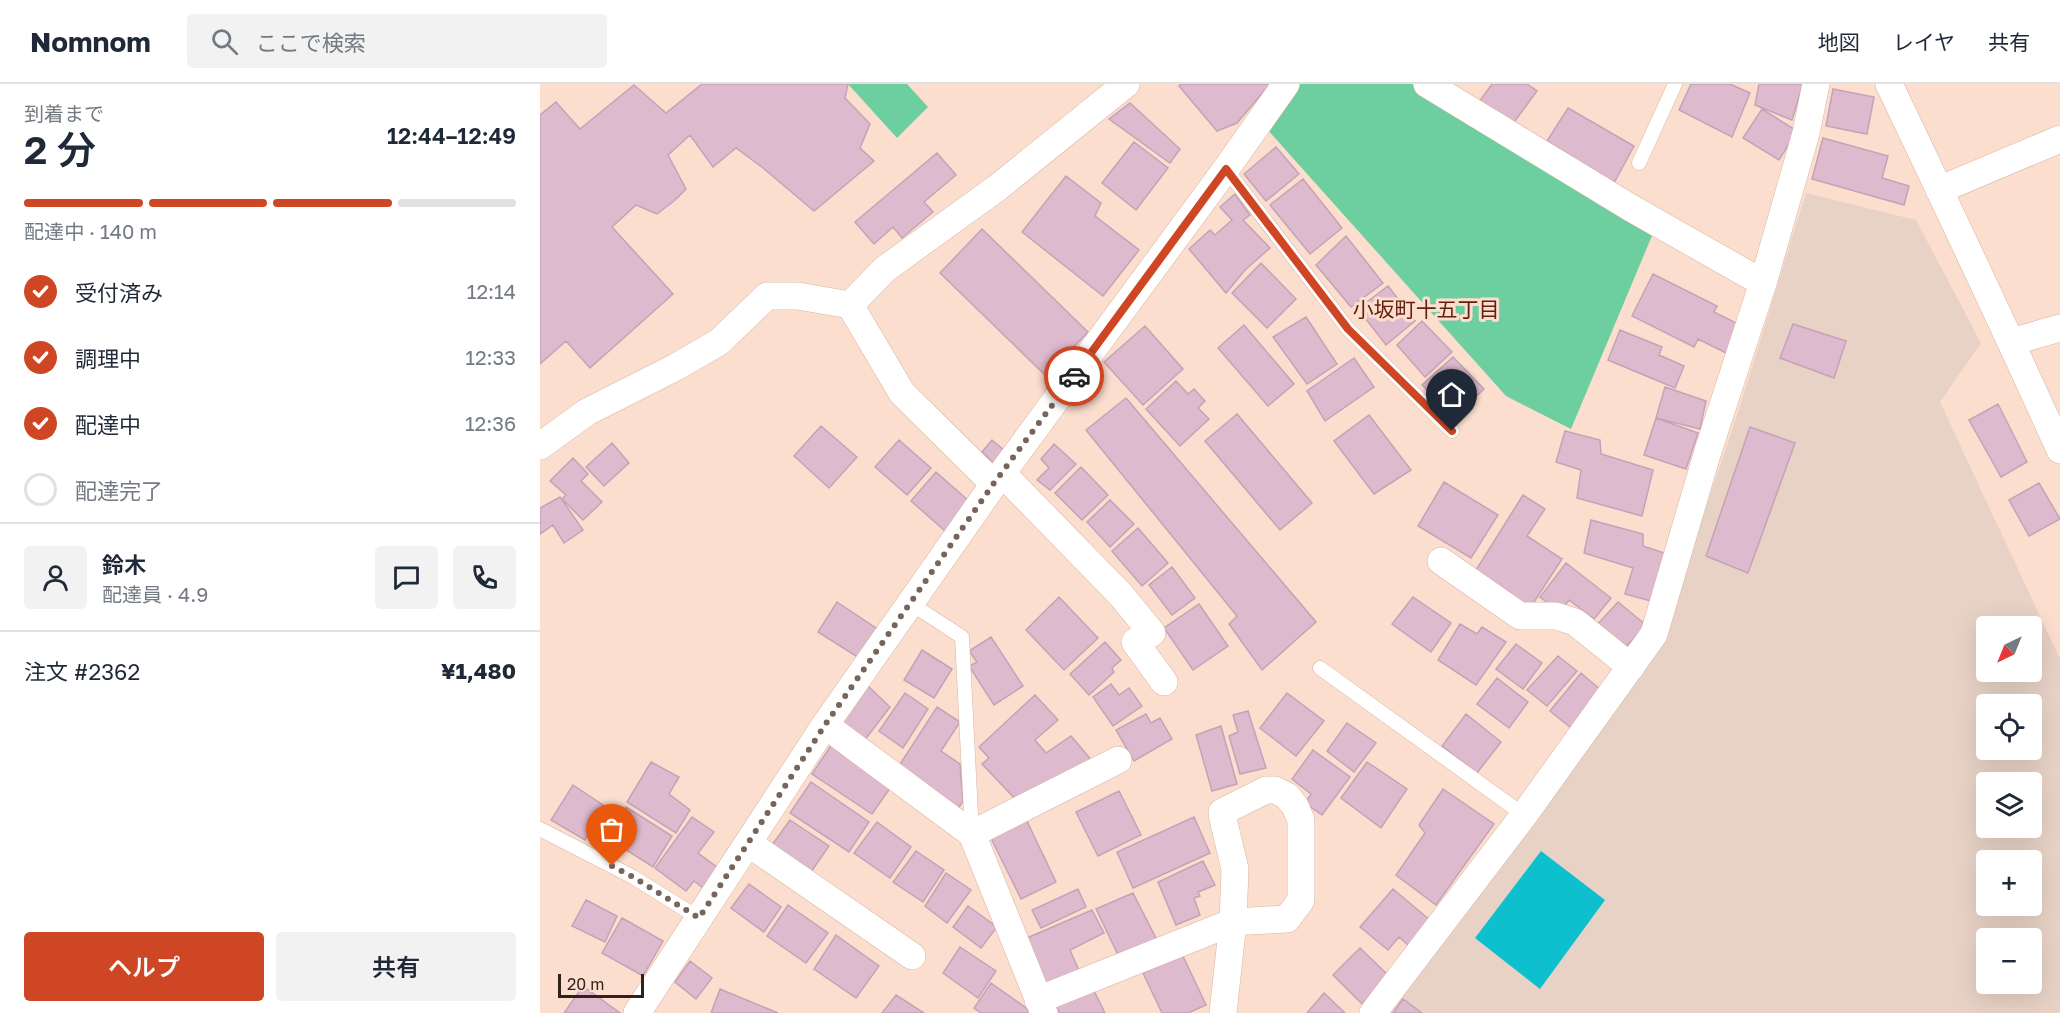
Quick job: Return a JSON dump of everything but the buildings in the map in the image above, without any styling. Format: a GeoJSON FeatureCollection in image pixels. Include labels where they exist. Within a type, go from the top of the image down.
{"type":"FeatureCollection","features":[{"type":"Feature","properties":{"kind":"street"},"geometry":{"type":"LineString","coordinates":[[850,305],[885,268],[996,188],[1126,84]]}},
{"type":"Feature","properties":{"kind":"street"},"geometry":{"type":"LineString","coordinates":[[637,1013],[825,725],[910,603],[998,478],[1286,84]]}},
{"type":"Feature","properties":{"kind":"street"},"geometry":{"type":"LineString","coordinates":[[1427,84],[1631,208],[1763,283]]}},
{"type":"Feature","properties":{"kind":"street"},"geometry":{"type":"LineString","coordinates":[[1373,1013],[1524,815],[1654,634],[1708,452],[1763,283],[1806,134],[1816,84]]}},
{"type":"Feature","properties":{"kind":"street"},"geometry":{"type":"LineString","coordinates":[[1889,84],[2060,450]]}},
{"type":"Feature","properties":{"kind":"street"},"geometry":{"type":"LineString","coordinates":[[1939,190],[2060,140]]}},
{"type":"Feature","properties":{"kind":"street"},"geometry":{"type":"LineString","coordinates":[[540,446],[587,412],[676,367],[719,342],[767,296],[798,296],[850,305],[902,393],[998,478],[1121,595],[1152,633],[1135,642],[1164,682]]}},
{"type":"Feature","properties":{"kind":"street"},"geometry":{"type":"LineString","coordinates":[[2011,342],[2060,328]]}},
{"type":"Feature","properties":{"kind":"street"},"geometry":{"type":"LineString","coordinates":[[1441,561],[1520,616],[1556,616],[1575,622],[1631,667]]}},
{"type":"Feature","properties":{"kind":"street"},"geometry":{"type":"LineString","coordinates":[[825,725],[972,834],[1041,1007],[1233,922],[1287,919],[1301,900],[1301,820],[1295,806],[1287,796],[1275,790],[1266,790],[1222,812],[1235,868],[1233,922],[1223,1013]]}},
{"type":"Feature","properties":{"kind":"street"},"geometry":{"type":"LineString","coordinates":[[972,834],[1118,760]]}},
{"type":"Feature","properties":{"kind":"street"},"geometry":{"type":"LineString","coordinates":[[748,843],[912,956]]}},
{"type":"Feature","properties":{"kind":"lane"},"geometry":{"type":"LineString","coordinates":[[1639,163],[1675,84]]}},
{"type":"Feature","properties":{"kind":"lane"},"geometry":{"type":"LineString","coordinates":[[1226,169],[1348,329],[1452,431]]}},
{"type":"Feature","properties":{"kind":"lane"},"geometry":{"type":"LineString","coordinates":[[910,603],[962,638],[972,834]]}},
{"type":"Feature","properties":{"kind":"lane"},"geometry":{"type":"LineString","coordinates":[[1320,668],[1524,815]]}},
{"type":"Feature","properties":{"kind":"lane"},"geometry":{"type":"LineString","coordinates":[[540,829],[633,877],[699,918]]}},
{"type":"Feature","properties":{"kind":"shaded area"},"geometry":{"type":"Polygon","coordinates":[[[1806,193],[1916,220],[1981,343],[1940,402],[2040,616],[1976,616],[1976,682],[2042,682],[2042,620],[2060,659],[2060,1013],[1380,1013],[1665,630],[1740,406],[1806,193]]]}},
{"type":"Feature","properties":{"kind":"green space"},"geometry":{"type":"Polygon","coordinates":[[[848,84],[907,84],[928,107],[897,138],[848,84]]]}},
{"type":"Feature","properties":{"kind":"green space"},"geometry":{"type":"Polygon","coordinates":[[[1297,84],[1412,84],[1654,231],[1571,429],[1506,396],[1266,128],[1297,84]]]}},
{"type":"Feature","properties":{"kind":"water"},"geometry":{"type":"Polygon","coordinates":[[[1541,851],[1605,900],[1540,989],[1475,938],[1541,851]]]}},
{"type":"Feature","properties":{"kind":"way so far"},"geometry":{"type":"LineString","coordinates":[[612,866],[699,918],[825,725],[994,483],[1074,376]]}},
{"type":"Feature","properties":{"kind":"district","name":"小坂町十五丁目"},"geometry":{"type":"Point","coordinates":[1426,309]}},
{"type":"Feature","properties":{"kind":"route"},"geometry":{"type":"LineString","coordinates":[[1074,376],[1226,169],[1348,329],[1452,431]]}}]}
